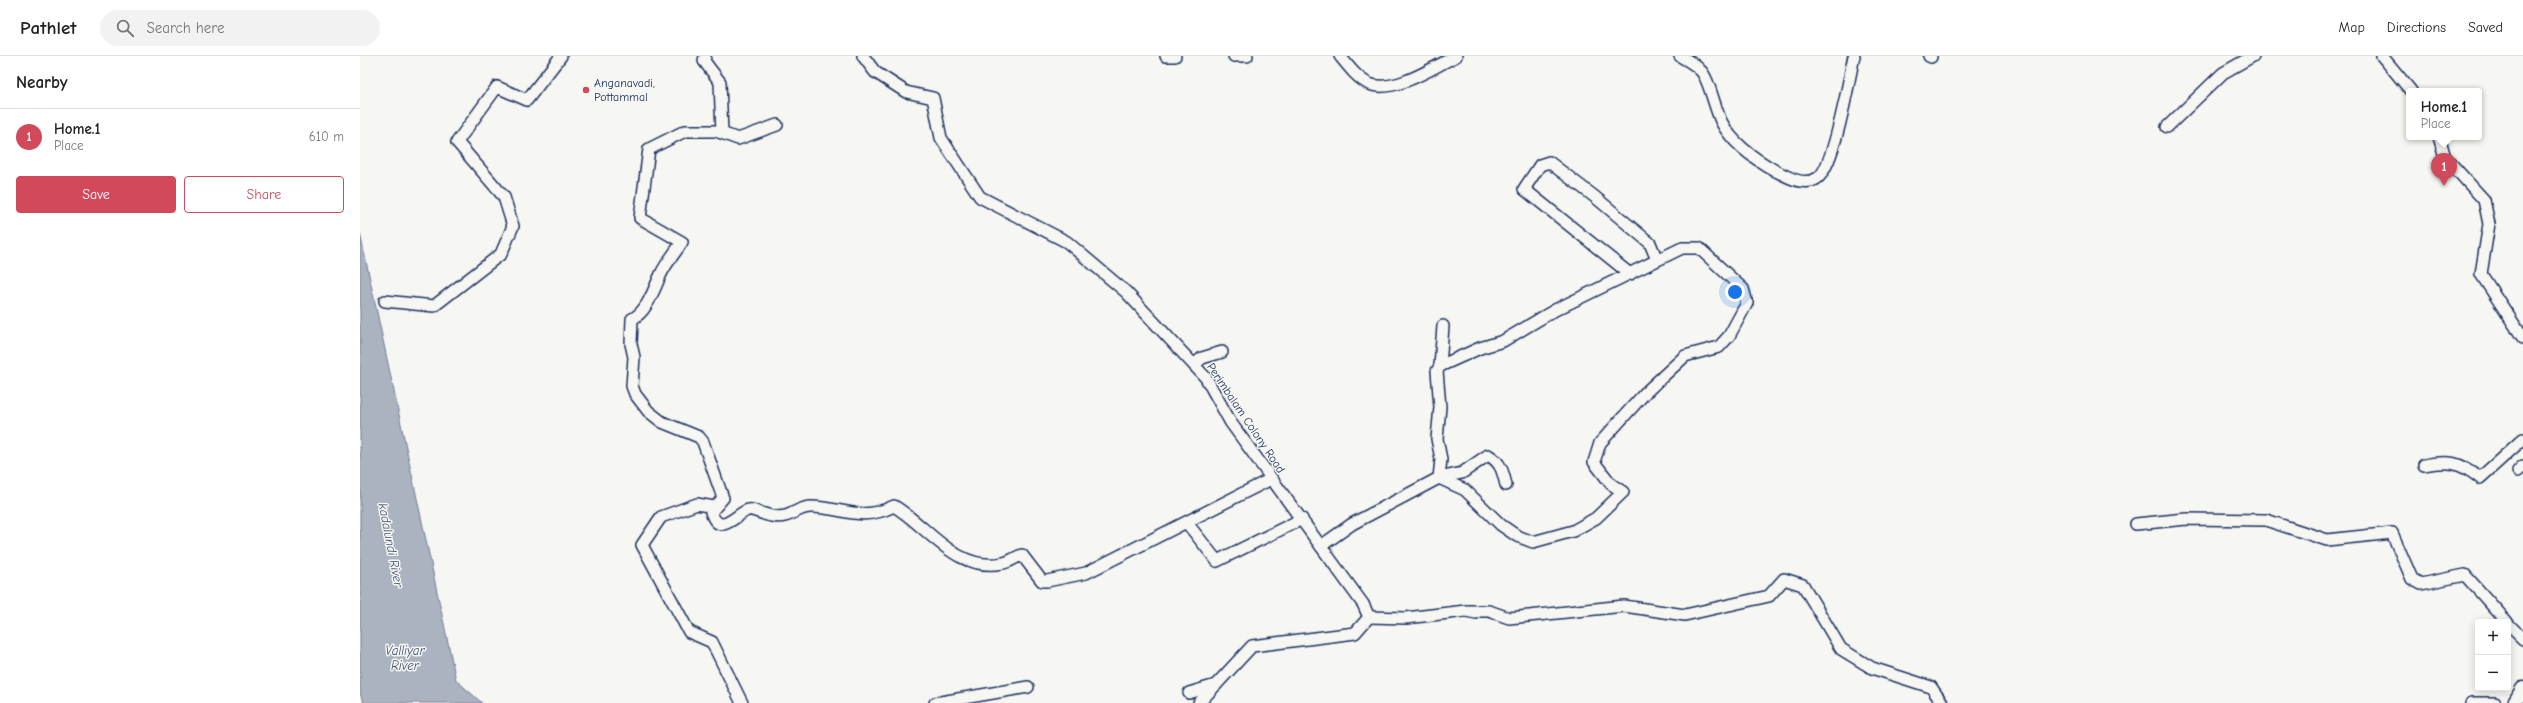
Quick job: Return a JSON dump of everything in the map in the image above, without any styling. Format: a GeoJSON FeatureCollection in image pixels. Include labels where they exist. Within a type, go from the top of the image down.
{"type":"FeatureCollection","features":[{"type":"Feature","properties":{"kind":"street"},"geometry":{"type":"LineString","coordinates":[[385,301],[434,306],[501,254],[513,226],[504,197],[457,142],[497,87],[527,100],[561,56]]}},
{"type":"Feature","properties":{"kind":"street"},"geometry":{"type":"LineString","coordinates":[[705,56],[704,61],[720,82],[722,133]]}},
{"type":"Feature","properties":{"kind":"street","name":"Perimbalam Colony Road"},"geometry":{"type":"LineString","coordinates":[[863,56],[875,72],[906,92],[933,98],[941,138],[980,197],[1067,242],[1126,292],[1206,378],[1231,423],[1363,604],[1369,616]]}},
{"type":"Feature","properties":{"kind":"street"},"geometry":{"type":"LineString","coordinates":[[1166,56],[1175,56]]}},
{"type":"Feature","properties":{"kind":"street"},"geometry":{"type":"LineString","coordinates":[[1234,56],[1247,56]]}},
{"type":"Feature","properties":{"kind":"street"},"geometry":{"type":"LineString","coordinates":[[1340,56],[1354,73],[1370,84],[1397,85],[1456,56]]}},
{"type":"Feature","properties":{"kind":"street"},"geometry":{"type":"LineString","coordinates":[[1680,56],[1702,71],[1722,124],[1739,145],[1759,162],[1772,169],[1791,179],[1808,182],[1818,179],[1824,171],[1832,154],[1854,56]]}},
{"type":"Feature","properties":{"kind":"street"},"geometry":{"type":"LineString","coordinates":[[2167,126],[2223,73],[2253,56]]}},
{"type":"Feature","properties":{"kind":"street"},"geometry":{"type":"LineString","coordinates":[[2382,56],[2409,88]]}},
{"type":"Feature","properties":{"kind":"street"},"geometry":{"type":"LineString","coordinates":[[777,125],[738,139],[722,133],[685,132],[649,149],[640,218],[682,242],[661,274],[645,306],[638,316],[632,319],[631,344],[634,357],[632,386],[635,394],[648,411],[662,422],[699,437],[706,446],[723,498],[711,512],[713,517],[726,524],[750,509],[777,517],[786,516],[800,508],[810,507],[854,515],[894,506],[933,539],[956,555],[975,562],[1001,564],[1022,555],[1042,581],[1047,581],[1086,572],[1187,523],[1271,479]]}},
{"type":"Feature","properties":{"kind":"street"},"geometry":{"type":"LineString","coordinates":[[2440,140],[2445,157],[2484,200],[2489,224],[2481,274],[2523,338]]}},
{"type":"Feature","properties":{"kind":"street"},"geometry":{"type":"LineString","coordinates":[[1630,274],[1524,189],[1540,165],[1549,162],[1595,197],[1650,243],[1657,260]]}},
{"type":"Feature","properties":{"kind":"street"},"geometry":{"type":"LineString","coordinates":[[1439,478],[1465,490],[1501,525],[1517,536],[1533,542],[1573,531],[1596,518],[1623,492],[1612,484],[1594,462],[1600,443],[1645,393],[1684,356],[1719,347],[1729,336],[1747,303],[1743,289],[1699,248],[1682,248],[1555,310],[1503,341],[1480,348],[1440,366]]}},
{"type":"Feature","properties":{"kind":"street"},"geometry":{"type":"LineString","coordinates":[[1439,478],[1441,460],[1437,439],[1440,407],[1437,371],[1440,366],[1443,326]]}},
{"type":"Feature","properties":{"kind":"street"},"geometry":{"type":"LineString","coordinates":[[1194,365],[1202,358],[1222,352]]}},
{"type":"Feature","properties":{"kind":"street"},"geometry":{"type":"LineString","coordinates":[[2424,465],[2448,461],[2454,462],[2480,478],[2523,439]]}},
{"type":"Feature","properties":{"kind":"street"},"geometry":{"type":"LineString","coordinates":[[1321,546],[1352,524],[1439,478],[1462,473],[1488,455],[1495,459],[1502,467],[1506,486]]}},
{"type":"Feature","properties":{"kind":"street"},"geometry":{"type":"LineString","coordinates":[[714,507],[697,504],[661,517],[642,546],[689,632],[712,642],[742,703]]}},
{"type":"Feature","properties":{"kind":"street"},"geometry":{"type":"LineString","coordinates":[[1187,523],[1217,561],[1302,519]]}},
{"type":"Feature","properties":{"kind":"street"},"geometry":{"type":"LineString","coordinates":[[2136,524],[2186,519],[2266,520],[2327,540],[2392,533],[2412,579],[2422,584],[2465,575],[2504,619]]}},
{"type":"Feature","properties":{"kind":"street"},"geometry":{"type":"LineString","coordinates":[[1199,703],[1252,646],[1355,632],[1369,616],[1406,618],[1489,611],[1509,618],[1624,606],[1685,615],[1769,596],[1784,579],[1803,585],[1841,649],[1872,668],[1931,687],[1942,703]]}},
{"type":"Feature","properties":{"kind":"street"},"geometry":{"type":"LineString","coordinates":[[2511,627],[2523,639]]}},
{"type":"Feature","properties":{"kind":"street"},"geometry":{"type":"LineString","coordinates":[[1189,693],[1216,684]]}},
{"type":"Feature","properties":{"kind":"street"},"geometry":{"type":"LineString","coordinates":[[934,703],[1028,687]]}},
{"type":"Feature","properties":{"kind":"street"},"geometry":{"type":"LineString","coordinates":[[2472,703],[2495,703]]}},
{"type":"Feature","properties":{"kind":"water","name":"Valliyar River"},"geometry":{"type":"Polygon","coordinates":[[[360,233],[456,680],[482,703],[364,703],[360,694],[360,233]]]}},
{"type":"Feature","properties":{"kind":"place","name":"Anganavadi, Pottammal"},"geometry":{"type":"Point","coordinates":[586,90]}},
{"type":"Feature","properties":{"kind":"place","name":"Home.1"},"geometry":{"type":"Point","coordinates":[2444,186]}},
{"type":"Feature","properties":{"kind":"water label","name":"kadalundi River"},"geometry":{"type":"Point","coordinates":[391,545]}}]}
